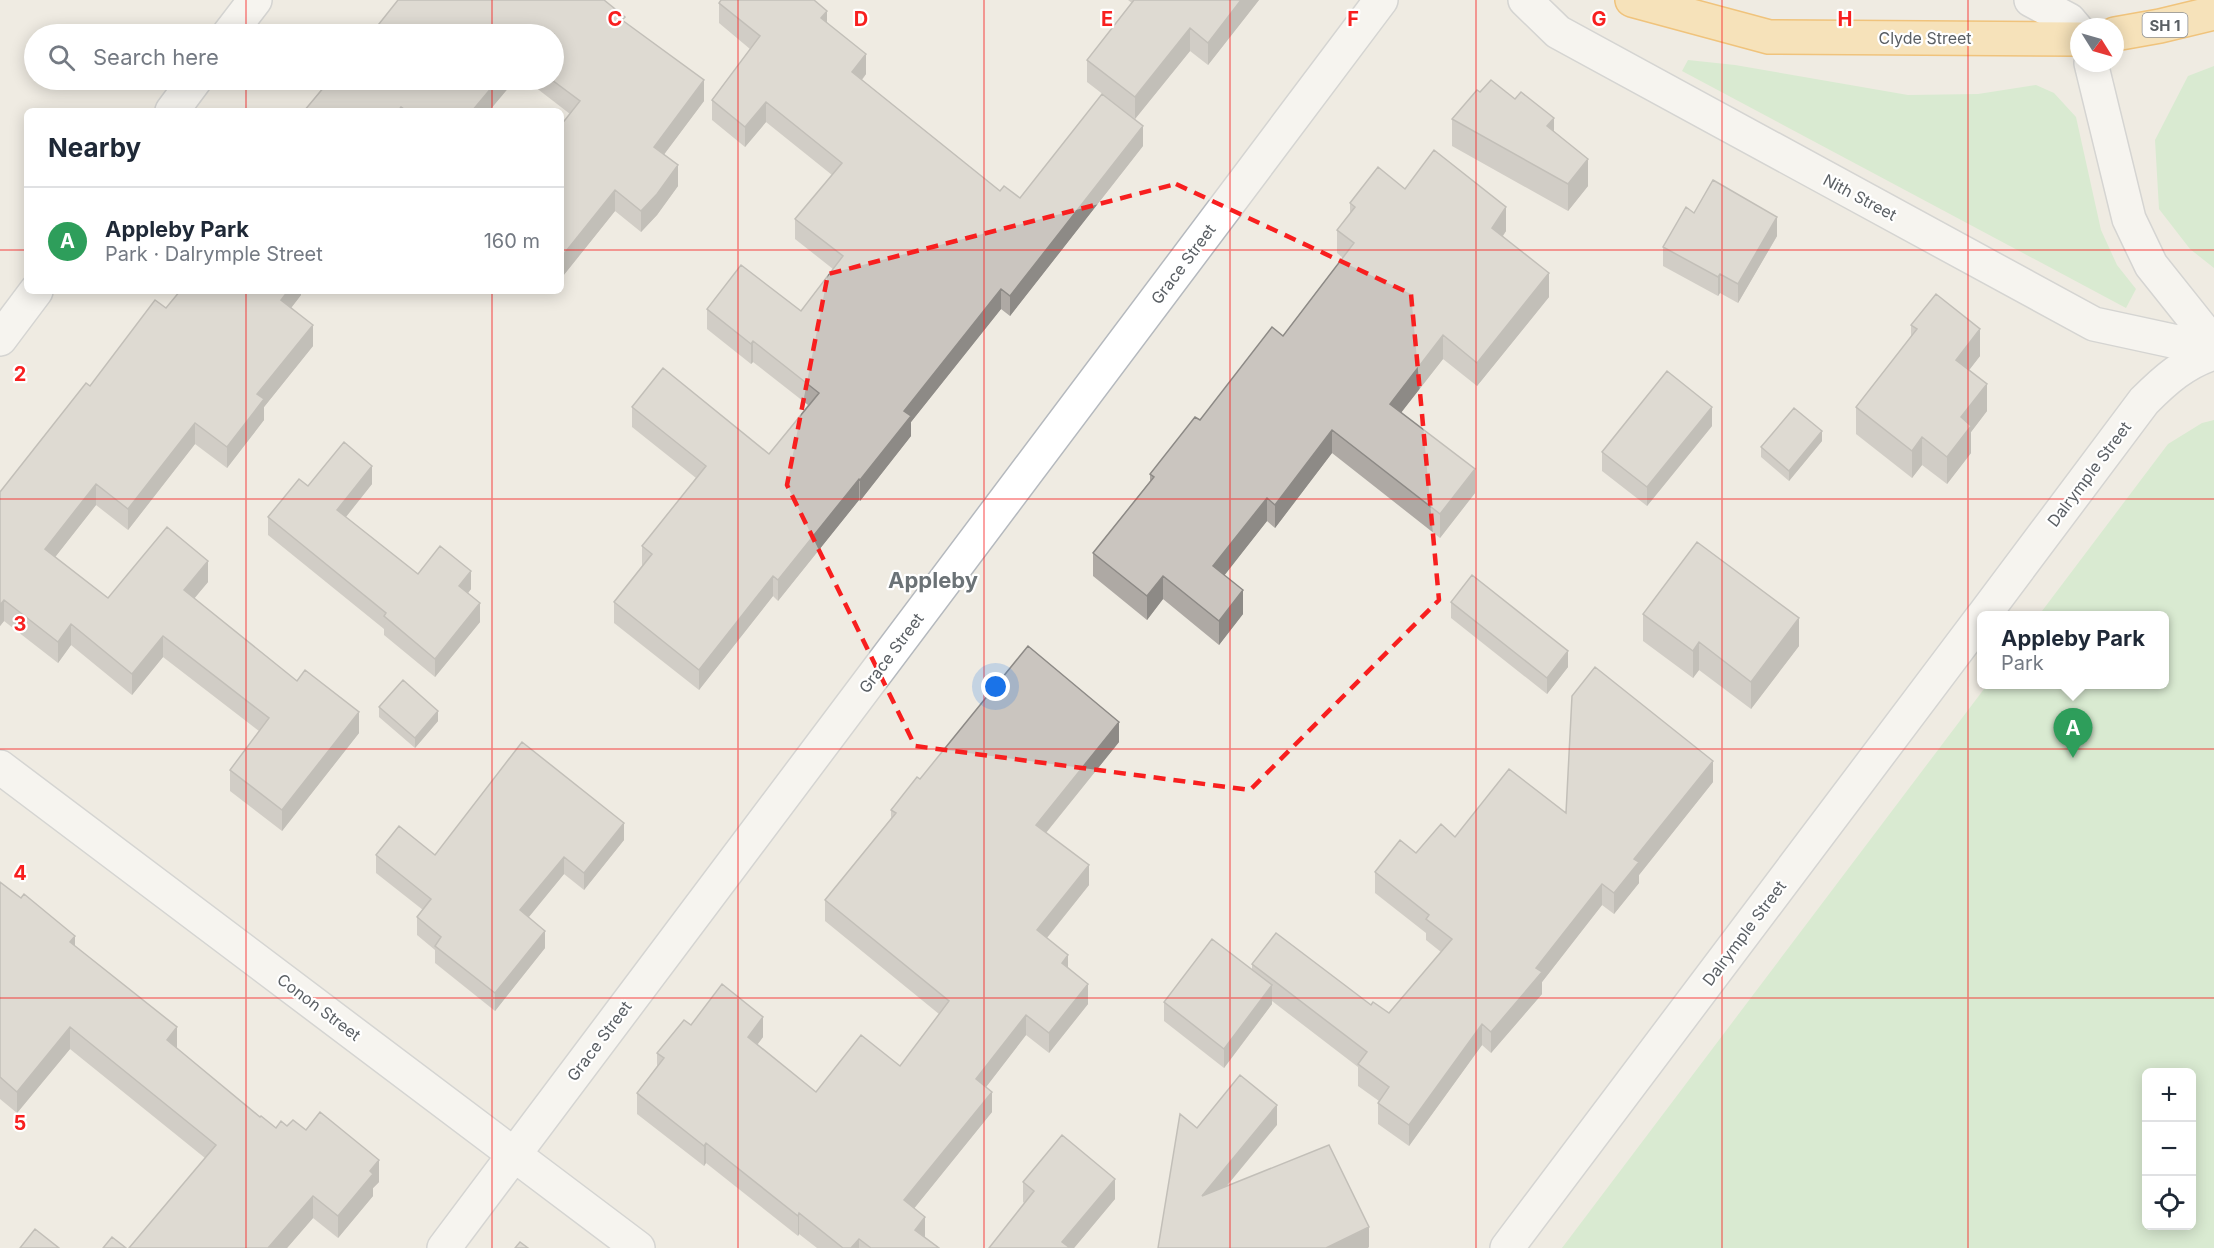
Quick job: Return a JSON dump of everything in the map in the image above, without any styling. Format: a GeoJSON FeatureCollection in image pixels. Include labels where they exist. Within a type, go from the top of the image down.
{"type":"FeatureCollection","features":[{"type":"Feature","properties":{"kind":"highway","name":"Clyde Street"},"geometry":{"type":"LineString","coordinates":[[1632,0],[1769,36],[2070,39]]}},
{"type":"Feature","properties":{"kind":"highway","name":"SH 1"},"geometry":{"type":"LineString","coordinates":[[2124,32],[2214,13]]}},
{"type":"Feature","properties":{"kind":"street"},"geometry":{"type":"LineString","coordinates":[[237,24],[255,0]]}},
{"type":"Feature","properties":{"kind":"street","name":"Grace Street"},"geometry":{"type":"LineString","coordinates":[[444,1248],[1381,0]]}},
{"type":"Feature","properties":{"kind":"street","name":"Nith Street"},"geometry":{"type":"LineString","coordinates":[[1525,0],[1558,32],[2094,324],[2214,351]]}},
{"type":"Feature","properties":{"kind":"street"},"geometry":{"type":"LineString","coordinates":[[2031,0],[2070,21]]}},
{"type":"Feature","properties":{"kind":"street"},"geometry":{"type":"LineString","coordinates":[[2093,72],[2129,219],[2151,265],[2214,344]]}},
{"type":"Feature","properties":{"kind":"street"},"geometry":{"type":"LineString","coordinates":[[174,108],[188,90]]}},
{"type":"Feature","properties":{"kind":"street"},"geometry":{"type":"LineString","coordinates":[[0,339],[34,294]]}},
{"type":"Feature","properties":{"kind":"street","name":"Dalrymple Street"},"geometry":{"type":"LineString","coordinates":[[1986,611],[2144,401],[2175,371],[2214,351]]}},
{"type":"Feature","properties":{"kind":"street","name":"Dalrymple Street"},"geometry":{"type":"LineString","coordinates":[[1507,1248],[1977,623]]}},
{"type":"Feature","properties":{"kind":"street","name":"Conon Street"},"geometry":{"type":"LineString","coordinates":[[0,767],[638,1248]]}},
{"type":"Feature","properties":{"kind":"highlighted area"},"geometry":{"type":"Polygon","coordinates":[[[1176,184],[1411,294],[1439,600],[1250,790],[915,746],[787,485],[828,274],[1176,184]]]}},
{"type":"Feature","properties":{"kind":"green space"},"geometry":{"type":"Polygon","coordinates":[[[1688,60],[1735,65],[1908,95],[1978,94],[2036,85],[2054,93],[2076,117],[2101,230],[2117,265],[2136,289],[2126,308],[1682,71],[1688,60]]]}},
{"type":"Feature","properties":{"kind":"green space"},"geometry":{"type":"Polygon","coordinates":[[[2214,66],[2214,268],[2190,249],[2159,209],[2155,140],[2188,76],[2214,66]]]}},
{"type":"Feature","properties":{"kind":"green space"},"geometry":{"type":"Polygon","coordinates":[[[2214,420],[2214,1248],[1562,1248],[1984,689],[2169,689],[2169,611],[2042,611],[2168,444],[2202,423],[2214,420]]]}},
{"type":"Feature","properties":{"kind":"building"},"geometry":{"type":"Polygon","coordinates":[[[398,0],[604,0],[625,17],[622,20],[704,80],[654,147],[678,165],[657,194],[641,211],[615,190],[564,254],[564,121],[580,101],[564,89],[564,24],[379,24],[398,0]]]}},
{"type":"Feature","properties":{"kind":"building"},"geometry":{"type":"Polygon","coordinates":[[[721,0],[814,0],[827,11],[821,18],[866,54],[852,72],[1000,191],[1004,186],[1020,198],[1102,94],[1143,126],[1010,296],[1001,289],[904,411],[911,416],[778,580],[773,576],[699,670],[614,602],[652,554],[642,546],[706,466],[632,407],[663,368],[769,454],[819,393],[753,341],[751,344],[707,309],[741,265],[801,311],[843,256],[795,219],[842,163],[766,102],[745,127],[712,100],[760,36],[719,3],[721,0]]]}},
{"type":"Feature","properties":{"kind":"building"},"geometry":{"type":"Polygon","coordinates":[[[1134,0],[1241,0],[1208,43],[1190,28],[1135,97],[1087,60],[1134,0]]]}},
{"type":"Feature","properties":{"kind":"building"},"geometry":{"type":"Polygon","coordinates":[[[1491,80],[1515,99],[1521,92],[1554,118],[1547,126],[1588,159],[1568,184],[1452,119],[1477,90],[1480,92],[1491,80]]]}},
{"type":"Feature","properties":{"kind":"building"},"geometry":{"type":"Polygon","coordinates":[[[322,90],[490,90],[475,108],[307,108],[322,90]]]}},
{"type":"Feature","properties":{"kind":"building"},"geometry":{"type":"Polygon","coordinates":[[[1434,150],[1506,207],[1492,228],[1549,273],[1477,363],[1443,335],[1390,404],[1475,469],[1440,514],[1332,430],[1275,505],[1267,498],[1213,566],[1243,590],[1219,621],[1163,576],[1147,596],[1093,553],[1154,477],[1150,474],[1195,417],[1200,420],[1272,327],[1283,336],[1354,243],[1337,230],[1355,207],[1350,203],[1378,167],[1405,189],[1434,150]]]}},
{"type":"Feature","properties":{"kind":"building"},"geometry":{"type":"Polygon","coordinates":[[[1713,180],[1777,217],[1738,284],[1720,274],[1718,277],[1663,247],[1686,207],[1694,213],[1713,180]]]}},
{"type":"Feature","properties":{"kind":"building"},"geometry":{"type":"Polygon","coordinates":[[[178,294],[286,294],[281,300],[313,325],[257,394],[264,399],[227,447],[195,423],[128,509],[96,484],[45,549],[108,598],[167,527],[208,561],[184,590],[297,681],[305,670],[359,712],[282,810],[230,770],[269,718],[163,636],[132,674],[71,624],[58,642],[4,600],[0,605],[0,492],[86,383],[90,386],[155,300],[166,308],[178,294]]]}},
{"type":"Feature","properties":{"kind":"building"},"geometry":{"type":"Polygon","coordinates":[[[1936,294],[1980,329],[1956,360],[1987,384],[1961,417],[1971,426],[1947,457],[1922,437],[1912,451],[1856,407],[1917,329],[1911,325],[1936,294]]]}},
{"type":"Feature","properties":{"kind":"building"},"geometry":{"type":"Polygon","coordinates":[[[1667,371],[1712,407],[1647,487],[1602,452],[1667,371]]]}},
{"type":"Feature","properties":{"kind":"building"},"geometry":{"type":"Polygon","coordinates":[[[1794,408],[1822,431],[1789,471],[1761,447],[1794,408]]]}},
{"type":"Feature","properties":{"kind":"building"},"geometry":{"type":"Polygon","coordinates":[[[344,442],[372,466],[337,510],[418,574],[440,546],[471,571],[459,586],[480,603],[435,659],[384,616],[386,613],[268,517],[299,479],[308,486],[344,442]]]}},
{"type":"Feature","properties":{"kind":"building"},"geometry":{"type":"Polygon","coordinates":[[[1697,542],[1799,618],[1751,682],[1699,642],[1693,651],[1643,614],[1697,542]]]}},
{"type":"Feature","properties":{"kind":"building"},"geometry":{"type":"Polygon","coordinates":[[[1472,575],[1568,651],[1547,678],[1451,602],[1472,575]]]}},
{"type":"Feature","properties":{"kind":"building"},"geometry":{"type":"Polygon","coordinates":[[[1028,646],[1119,722],[1036,825],[1089,865],[1037,930],[1068,955],[1062,963],[1088,984],[1049,1033],[1026,1015],[976,1079],[992,1092],[904,1200],[925,1217],[915,1230],[939,1248],[871,1248],[859,1239],[851,1248],[843,1248],[799,1213],[798,1216],[706,1143],[704,1146],[637,1093],[664,1058],[657,1053],[684,1020],[691,1025],[722,984],[763,1017],[748,1037],[816,1092],[861,1035],[900,1066],[949,1001],[825,900],[896,813],[891,810],[917,777],[920,779],[1028,646]]]}},
{"type":"Feature","properties":{"kind":"building"},"geometry":{"type":"Polygon","coordinates":[[[1595,667],[1713,761],[1634,859],[1639,862],[1614,893],[1602,884],[1536,968],[1542,972],[1491,1032],[1482,1024],[1409,1125],[1378,1103],[1389,1087],[1358,1064],[1367,1052],[1252,964],[1276,933],[1371,1005],[1373,1002],[1389,1013],[1452,939],[1426,919],[1429,915],[1375,872],[1400,840],[1416,853],[1441,824],[1455,837],[1509,769],[1566,813],[1572,696],[1595,667]]]}},
{"type":"Feature","properties":{"kind":"building"},"geometry":{"type":"Polygon","coordinates":[[[403,680],[438,711],[415,738],[379,707],[403,680]]]}},
{"type":"Feature","properties":{"kind":"building"},"geometry":{"type":"Polygon","coordinates":[[[522,742],[624,823],[584,873],[564,857],[520,910],[545,931],[495,993],[435,946],[441,937],[417,917],[431,899],[376,855],[399,826],[435,855],[522,742]]]}},
{"type":"Feature","properties":{"kind":"building"},"geometry":{"type":"Polygon","coordinates":[[[0,882],[21,898],[24,894],[75,936],[70,942],[177,1027],[167,1040],[260,1117],[276,1128],[281,1121],[287,1126],[293,1120],[306,1130],[320,1112],[379,1160],[370,1171],[373,1174],[338,1216],[313,1196],[268,1248],[129,1248],[216,1145],[70,1027],[17,1092],[0,1077],[0,882]]]}},
{"type":"Feature","properties":{"kind":"building"},"geometry":{"type":"Polygon","coordinates":[[[1212,939],[1272,985],[1224,1049],[1164,1002],[1212,939]]]}},
{"type":"Feature","properties":{"kind":"building"},"geometry":{"type":"Polygon","coordinates":[[[1240,1075],[1277,1105],[1202,1196],[1329,1145],[1369,1227],[1326,1248],[1158,1248],[1180,1114],[1197,1128],[1240,1075]]]}},
{"type":"Feature","properties":{"kind":"building"},"geometry":{"type":"Polygon","coordinates":[[[1062,1135],[1115,1179],[1062,1242],[1070,1248],[989,1248],[1034,1191],[1023,1182],[1062,1135]]]}},
{"type":"Feature","properties":{"kind":"building"},"geometry":{"type":"Polygon","coordinates":[[[35,1229],[59,1248],[20,1248],[35,1229]]]}},
{"type":"Feature","properties":{"kind":"building"},"geometry":{"type":"Polygon","coordinates":[[[112,1237],[126,1248],[103,1248],[112,1237]]]}},
{"type":"Feature","properties":{"kind":"building"},"geometry":{"type":"Polygon","coordinates":[[[520,1242],[528,1248],[515,1248],[520,1242]]]}},
{"type":"Feature","properties":{"kind":"place","name":"Appleby Park"},"geometry":{"type":"Point","coordinates":[2073,758]}},
{"type":"Feature","properties":{"kind":"district","name":"Appleby"},"geometry":{"type":"Point","coordinates":[933,580]}}]}
